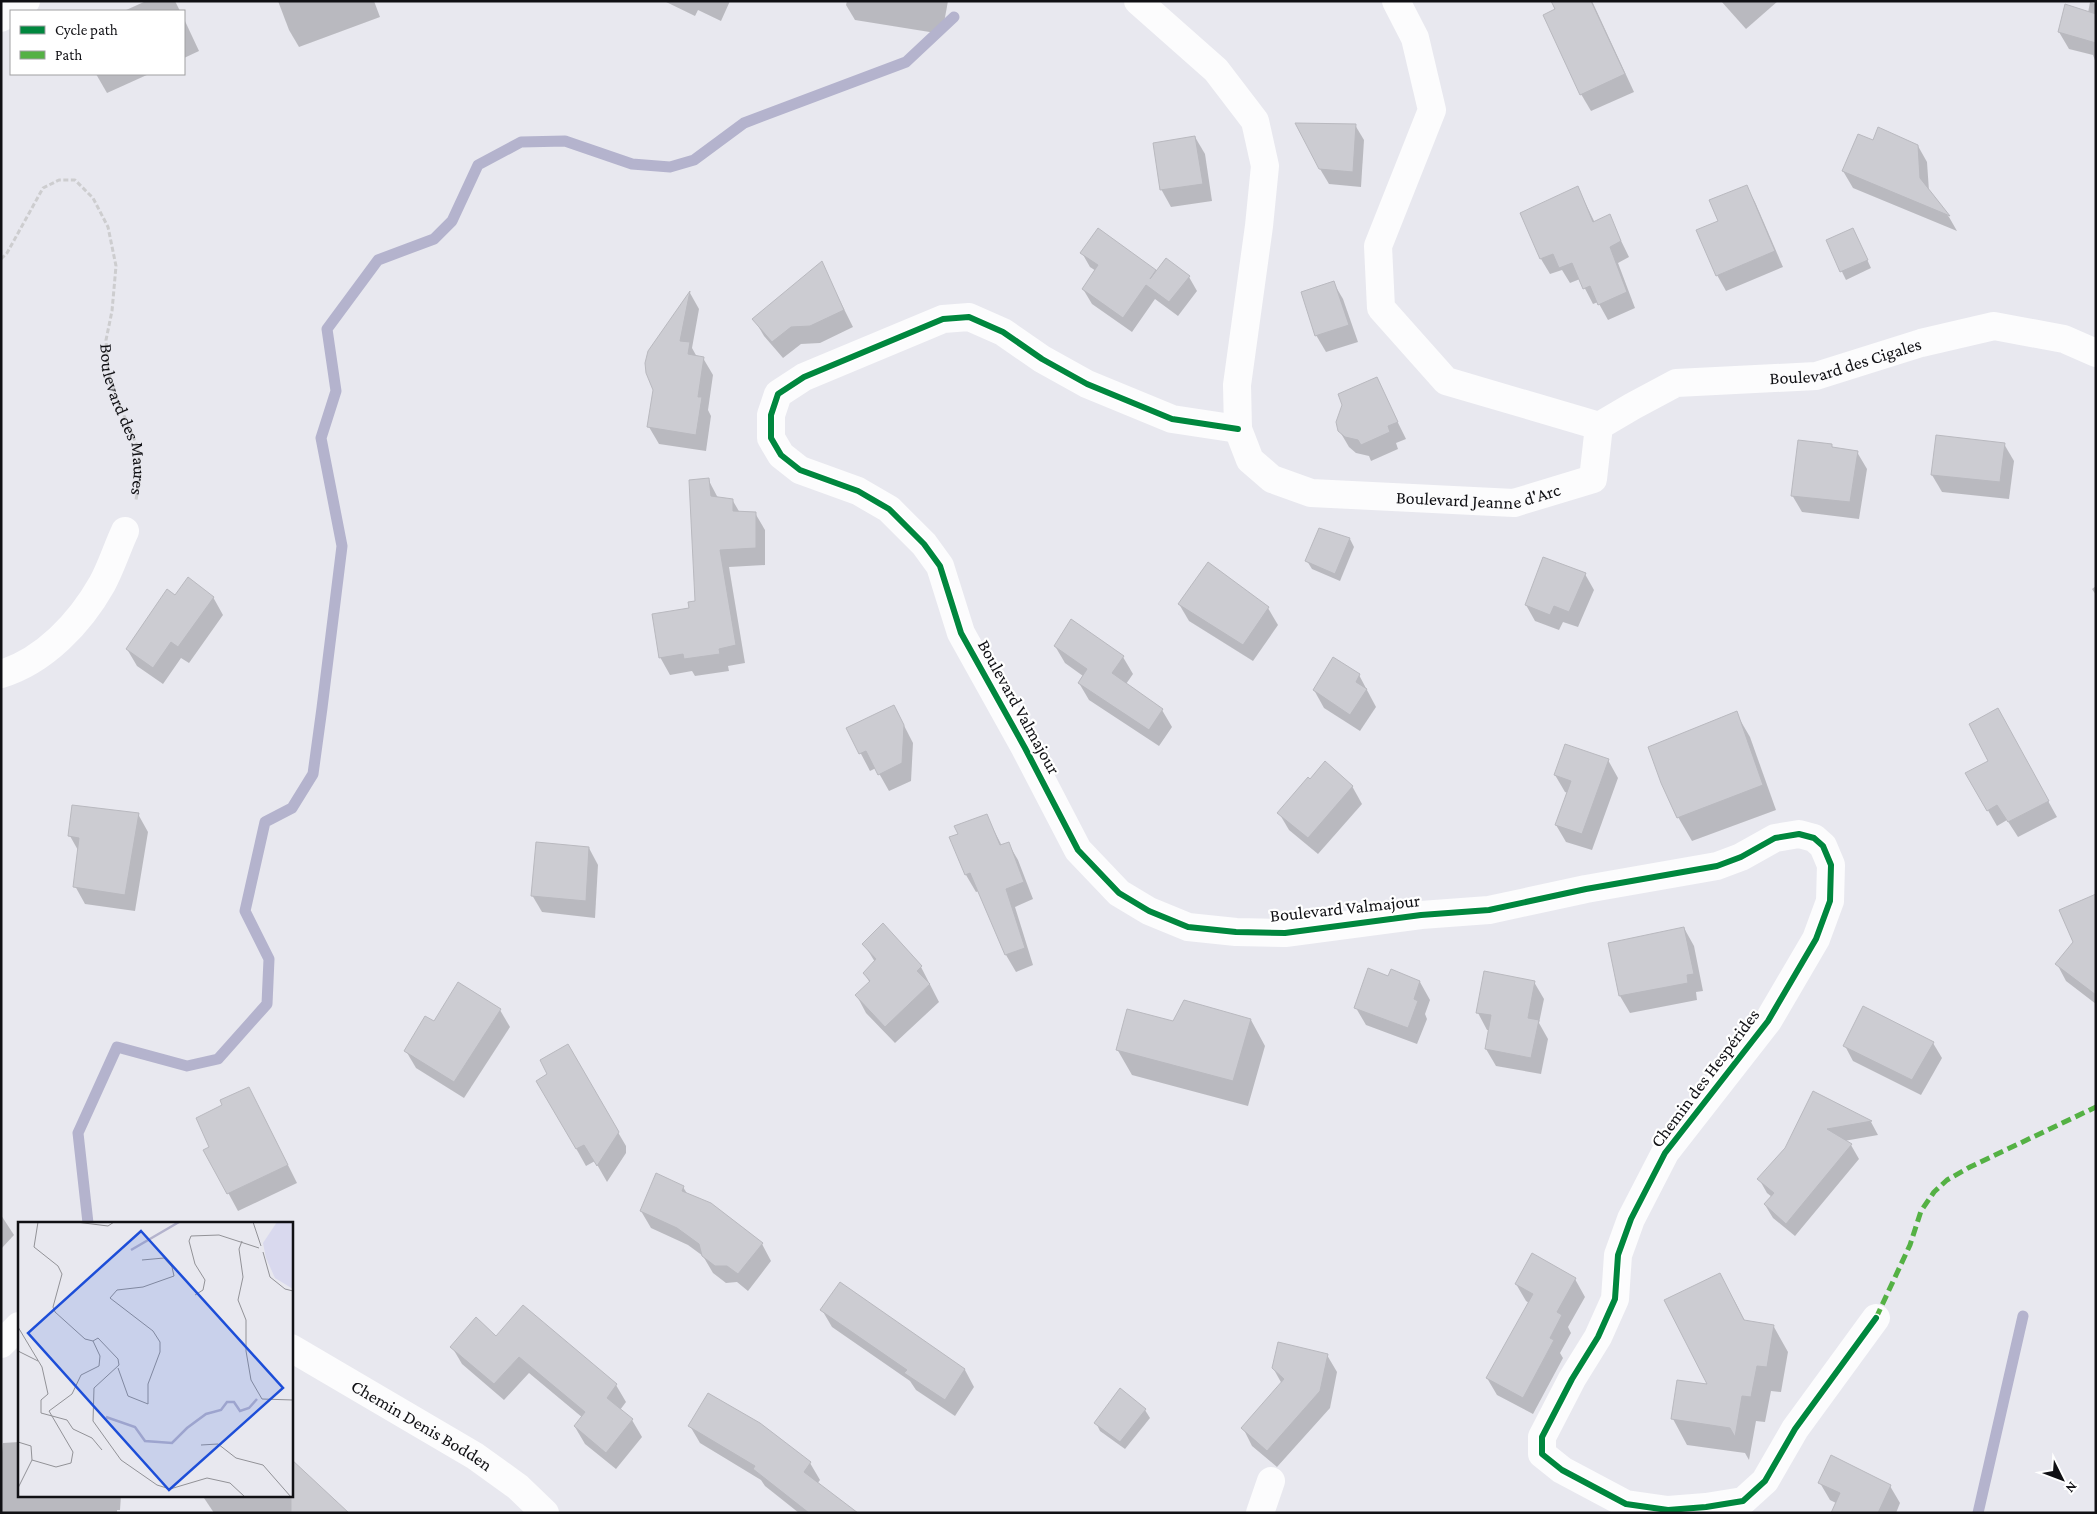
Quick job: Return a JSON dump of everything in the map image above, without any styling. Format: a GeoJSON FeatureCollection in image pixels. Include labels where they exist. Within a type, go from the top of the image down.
{"type":"FeatureCollection","features":[{"type":"Feature","properties":{"kind":"street"},"geometry":{"type":"LineString","coordinates":[[13,10],[26,1]]}},
{"type":"Feature","properties":{"kind":"street","name":"Boulevard Jeanne d'Arc"},"geometry":{"type":"LineString","coordinates":[[1138,1],[1216,70],[1256,122],[1265,166],[1238,385],[1238,430],[1250,460],[1272,479],[1311,493],[1514,504],[1593,479],[1600,426]]}},
{"type":"Feature","properties":{"kind":"street"},"geometry":{"type":"LineString","coordinates":[[1396,1],[1415,38],[1432,110],[1378,246],[1381,308],[1446,381],[1600,426]]}},
{"type":"Feature","properties":{"kind":"street","name":"Boulevard Valmajour"},"geometry":{"type":"LineString","coordinates":[[1238,430],[1172,419],[1086,384],[1042,359],[1003,332],[969,317],[943,319],[804,377],[778,394],[771,415],[771,438],[781,455],[800,470],[858,491],[889,509],[924,544],[940,566],[961,632],[1025,748],[1078,850],[1119,893],[1149,911],[1188,927],[1236,932],[1285,933],[1421,915],[1489,910],[1586,889],[1717,866],[1741,857],[1775,838],[1799,834],[1814,838]]}},
{"type":"Feature","properties":{"kind":"street","name":"Boulevard des Cigales"},"geometry":{"type":"LineString","coordinates":[[1600,426],[1676,383],[1816,376],[1921,343],[1994,326],[2064,339],[2096,352]]}},
{"type":"Feature","properties":{"kind":"street"},"geometry":{"type":"LineString","coordinates":[[1,674],[18,669],[42,654],[76,622],[102,584],[125,531]]}},
{"type":"Feature","properties":{"kind":"street","name":"Chemin des Hespérides"},"geometry":{"type":"LineString","coordinates":[[1814,838],[1823,846],[1831,865],[1830,901],[1816,940],[1768,1021],[1665,1153],[1631,1220],[1618,1255],[1615,1299],[1598,1337],[1572,1379],[1542,1436],[1542,1454],[1562,1470],[1626,1504],[1668,1510],[1706,1507],[1743,1501],[1765,1481],[1795,1429],[1876,1318]]}},
{"type":"Feature","properties":{"kind":"street"},"geometry":{"type":"LineString","coordinates":[[1,1344],[18,1327]]}},
{"type":"Feature","properties":{"kind":"street","name":"Chemin Denis Bodden"},"geometry":{"type":"LineString","coordinates":[[292,1349],[475,1456],[518,1486],[545,1513]]}},
{"type":"Feature","properties":{"kind":"street"},"geometry":{"type":"LineString","coordinates":[[1260,1513],[1271,1481]]}},
{"type":"Feature","properties":{"kind":"building"},"geometry":{"type":"Polygon","coordinates":[[[1551,1],[1591,1],[1625,74],[1580,95],[1543,15],[1555,9],[1551,1]]]}},
{"type":"Feature","properties":{"kind":"building"},"geometry":{"type":"Polygon","coordinates":[[[2065,4],[2096,14],[2096,43],[2058,32],[2065,4]]]}},
{"type":"Feature","properties":{"kind":"building"},"geometry":{"type":"Polygon","coordinates":[[[1295,123],[1356,124],[1353,172],[1319,169],[1295,123]]]}},
{"type":"Feature","properties":{"kind":"building"},"geometry":{"type":"Polygon","coordinates":[[[1878,127],[1918,145],[1920,178],[1950,216],[1842,171],[1858,134],[1873,140],[1878,127]]]}},
{"type":"Feature","properties":{"kind":"building"},"geometry":{"type":"Polygon","coordinates":[[[1195,136],[1203,184],[1160,190],[1153,143],[1195,136]]]}},
{"type":"Feature","properties":{"kind":"building"},"geometry":{"type":"Polygon","coordinates":[[[1747,185],[1775,251],[1716,276],[1696,230],[1718,221],[1709,200],[1747,185]]]}},
{"type":"Feature","properties":{"kind":"building"},"geometry":{"type":"Polygon","coordinates":[[[1578,186],[1593,222],[1610,214],[1621,241],[1610,247],[1627,292],[1598,305],[1590,286],[1583,289],[1572,263],[1559,268],[1553,254],[1540,259],[1520,213],[1578,186]]]}},
{"type":"Feature","properties":{"kind":"building"},"geometry":{"type":"Polygon","coordinates":[[[1098,228],[1156,270],[1150,279],[1166,258],[1190,276],[1169,302],[1146,285],[1123,318],[1082,289],[1098,265],[1080,253],[1098,228]]]}},
{"type":"Feature","properties":{"kind":"building"},"geometry":{"type":"Polygon","coordinates":[[[1853,228],[1868,260],[1840,272],[1826,240],[1853,228]]]}},
{"type":"Feature","properties":{"kind":"building"},"geometry":{"type":"Polygon","coordinates":[[[822,261],[844,310],[810,326],[791,327],[772,342],[752,319],[822,261]]]}},
{"type":"Feature","properties":{"kind":"building"},"geometry":{"type":"Polygon","coordinates":[[[1334,281],[1349,325],[1315,336],[1301,292],[1334,281]]]}},
{"type":"Feature","properties":{"kind":"building"},"geometry":{"type":"Polygon","coordinates":[[[690,291],[680,341],[690,342],[688,354],[704,357],[698,397],[702,397],[696,435],[647,427],[653,390],[646,373],[645,363],[648,351],[690,291]]]}},
{"type":"Feature","properties":{"kind":"building"},"geometry":{"type":"Polygon","coordinates":[[[1377,377],[1398,422],[1388,426],[1390,432],[1361,445],[1358,440],[1345,437],[1338,431],[1336,422],[1342,405],[1338,394],[1377,377]]]}},
{"type":"Feature","properties":{"kind":"building"},"geometry":{"type":"Polygon","coordinates":[[[1936,435],[2005,443],[2000,482],[1931,475],[1936,435]]]}},
{"type":"Feature","properties":{"kind":"building"},"geometry":{"type":"Polygon","coordinates":[[[1798,440],[1832,444],[1832,447],[1858,451],[1850,502],[1791,496],[1798,440]]]}},
{"type":"Feature","properties":{"kind":"building"},"geometry":{"type":"Polygon","coordinates":[[[709,478],[711,496],[733,499],[733,511],[756,512],[756,548],[720,550],[736,645],[719,649],[720,654],[684,659],[683,654],[659,658],[652,614],[689,608],[688,602],[695,601],[689,480],[709,478]]]}},
{"type":"Feature","properties":{"kind":"building"},"geometry":{"type":"Polygon","coordinates":[[[1319,528],[1350,538],[1335,574],[1305,561],[1319,528]]]}},
{"type":"Feature","properties":{"kind":"building"},"geometry":{"type":"Polygon","coordinates":[[[1543,557],[1586,573],[1569,612],[1554,606],[1550,615],[1525,605],[1543,557]]]}},
{"type":"Feature","properties":{"kind":"building"},"geometry":{"type":"Polygon","coordinates":[[[1208,562],[1269,607],[1243,645],[1178,604],[1208,562]]]}},
{"type":"Feature","properties":{"kind":"building"},"geometry":{"type":"Polygon","coordinates":[[[188,577],[214,597],[178,647],[171,642],[153,668],[126,649],[167,589],[175,595],[188,577]]]}},
{"type":"Feature","properties":{"kind":"building"},"geometry":{"type":"Polygon","coordinates":[[[1071,619],[1124,656],[1112,673],[1163,709],[1149,730],[1078,683],[1087,669],[1054,646],[1071,619]]]}},
{"type":"Feature","properties":{"kind":"building"},"geometry":{"type":"Polygon","coordinates":[[[1333,657],[1360,674],[1356,682],[1367,689],[1350,715],[1313,690],[1333,657]]]}},
{"type":"Feature","properties":{"kind":"building"},"geometry":{"type":"Polygon","coordinates":[[[894,705],[904,725],[902,763],[878,775],[866,751],[859,754],[846,728],[894,705]]]}},
{"type":"Feature","properties":{"kind":"building"},"geometry":{"type":"Polygon","coordinates":[[[1998,708],[2049,801],[2008,822],[1997,805],[1987,811],[1965,773],[1988,761],[1969,724],[1998,708]]]}},
{"type":"Feature","properties":{"kind":"building"},"geometry":{"type":"Polygon","coordinates":[[[1737,711],[1763,785],[1677,818],[1661,783],[1648,747],[1737,711]]]}},
{"type":"Feature","properties":{"kind":"building"},"geometry":{"type":"Polygon","coordinates":[[[1565,744],[1609,759],[1582,834],[1555,825],[1571,781],[1554,775],[1565,744]]]}},
{"type":"Feature","properties":{"kind":"building"},"geometry":{"type":"Polygon","coordinates":[[[1325,761],[1353,786],[1308,838],[1277,813],[1308,777],[1310,779],[1325,761]]]}},
{"type":"Feature","properties":{"kind":"building"},"geometry":{"type":"Polygon","coordinates":[[[72,805],[139,813],[125,895],[73,887],[79,838],[68,836],[72,805]]]}},
{"type":"Feature","properties":{"kind":"building"},"geometry":{"type":"Polygon","coordinates":[[[987,814],[1000,845],[1009,842],[1024,882],[1006,889],[1025,948],[1005,955],[970,873],[965,875],[949,837],[958,834],[954,826],[987,814]]]}},
{"type":"Feature","properties":{"kind":"building"},"geometry":{"type":"Polygon","coordinates":[[[536,842],[589,847],[586,901],[531,896],[536,842]]]}},
{"type":"Feature","properties":{"kind":"building"},"geometry":{"type":"Polygon","coordinates":[[[2096,894],[2096,995],[2055,964],[2073,942],[2059,910],[2096,894]]]}},
{"type":"Feature","properties":{"kind":"building"},"geometry":{"type":"Polygon","coordinates":[[[883,923],[922,966],[917,971],[930,984],[885,1027],[855,995],[870,981],[863,973],[876,959],[862,944],[883,923]]]}},
{"type":"Feature","properties":{"kind":"building"},"geometry":{"type":"Polygon","coordinates":[[[1684,927],[1694,974],[1687,975],[1688,983],[1619,996],[1608,943],[1684,927]]]}},
{"type":"Feature","properties":{"kind":"building"},"geometry":{"type":"Polygon","coordinates":[[[1368,968],[1388,976],[1391,969],[1420,981],[1414,999],[1418,1001],[1408,1028],[1354,1008],[1368,968]]]}},
{"type":"Feature","properties":{"kind":"building"},"geometry":{"type":"Polygon","coordinates":[[[1484,971],[1535,981],[1528,1018],[1539,1020],[1531,1058],[1485,1049],[1491,1015],[1476,1013],[1484,971]]]}},
{"type":"Feature","properties":{"kind":"building"},"geometry":{"type":"Polygon","coordinates":[[[458,982],[501,1009],[454,1082],[404,1051],[425,1016],[434,1021],[458,982]]]}},
{"type":"Feature","properties":{"kind":"building"},"geometry":{"type":"Polygon","coordinates":[[[1184,1000],[1251,1019],[1233,1081],[1116,1050],[1127,1009],[1173,1021],[1184,1000]]]}},
{"type":"Feature","properties":{"kind":"building"},"geometry":{"type":"Polygon","coordinates":[[[1863,1006],[1934,1042],[1912,1080],[1843,1046],[1863,1006]]]}},
{"type":"Feature","properties":{"kind":"building"},"geometry":{"type":"Polygon","coordinates":[[[568,1044],[619,1132],[597,1166],[584,1145],[576,1149],[536,1081],[547,1074],[540,1060],[568,1044]]]}},
{"type":"Feature","properties":{"kind":"building"},"geometry":{"type":"Polygon","coordinates":[[[249,1087],[288,1165],[227,1194],[203,1150],[209,1147],[196,1118],[222,1105],[220,1100],[249,1087]]]}},
{"type":"Feature","properties":{"kind":"building"},"geometry":{"type":"Polygon","coordinates":[[[1813,1091],[1872,1121],[1827,1129],[1852,1144],[1786,1224],[1764,1204],[1774,1193],[1757,1179],[1785,1148],[1813,1091]]]}},
{"type":"Feature","properties":{"kind":"building"},"geometry":{"type":"Polygon","coordinates":[[[656,1173],[684,1186],[682,1191],[711,1203],[763,1243],[738,1274],[727,1266],[715,1266],[702,1256],[699,1244],[677,1228],[640,1211],[656,1173]]]}},
{"type":"Feature","properties":{"kind":"building"},"geometry":{"type":"Polygon","coordinates":[[[1532,1253],[1576,1278],[1557,1312],[1562,1315],[1550,1338],[1554,1340],[1523,1398],[1486,1378],[1533,1294],[1515,1284],[1532,1253]]]}},
{"type":"Feature","properties":{"kind":"building"},"geometry":{"type":"Polygon","coordinates":[[[1720,1273],[1744,1320],[1774,1325],[1767,1367],[1757,1366],[1751,1397],[1742,1396],[1735,1437],[1730,1428],[1671,1419],[1677,1380],[1707,1384],[1664,1300],[1720,1273]]]}},
{"type":"Feature","properties":{"kind":"building"},"geometry":{"type":"Polygon","coordinates":[[[840,1282],[965,1369],[945,1400],[904,1373],[907,1370],[820,1310],[840,1282]]]}},
{"type":"Feature","properties":{"kind":"building"},"geometry":{"type":"Polygon","coordinates":[[[523,1305],[617,1384],[607,1398],[633,1419],[606,1453],[574,1426],[585,1412],[519,1357],[494,1384],[450,1347],[476,1317],[496,1336],[523,1305]]]}},
{"type":"Feature","properties":{"kind":"building"},"geometry":{"type":"Polygon","coordinates":[[[1278,1342],[1328,1354],[1320,1391],[1267,1451],[1241,1428],[1284,1379],[1272,1368],[1278,1342]]]}},
{"type":"Feature","properties":{"kind":"building"},"geometry":{"type":"Polygon","coordinates":[[[1120,1388],[1146,1409],[1120,1442],[1094,1423],[1120,1388]]]}},
{"type":"Feature","properties":{"kind":"building"},"geometry":{"type":"Polygon","coordinates":[[[708,1393],[760,1423],[811,1462],[804,1472],[858,1513],[809,1513],[753,1469],[755,1466],[688,1426],[708,1393]]]}},
{"type":"Feature","properties":{"kind":"building"},"geometry":{"type":"Polygon","coordinates":[[[1831,1455],[1891,1485],[1878,1513],[1831,1513],[1840,1493],[1818,1483],[1831,1455]]]}},
{"type":"Feature","properties":{"kind":"building"},"geometry":{"type":"Polygon","coordinates":[[[292,1460],[349,1513],[291,1513],[292,1460]]]}},
{"type":"Feature","properties":{"kind":"waterway"},"geometry":{"type":"LineString","coordinates":[[88,1222],[78,1133],[117,1047],[187,1066],[218,1059],[267,1004],[269,959],[245,911],[265,822],[292,808],[313,774],[342,546],[321,438],[336,391],[327,329],[378,260],[434,239],[452,221],[478,165],[521,142],[565,141],[632,164],[670,167],[694,160],[744,123],[906,62],[954,17]]}},
{"type":"Feature","properties":{"kind":"waterway"},"geometry":{"type":"LineString","coordinates":[[1978,1513],[2023,1316]]}},
{"type":"Feature","properties":{"kind":"marked path"},"geometry":{"type":"LineString","coordinates":[[1876,1318],[1910,1245],[1921,1211],[1934,1192],[1947,1180],[1970,1167],[2096,1107]]}},
{"type":"Feature","properties":{"kind":"cycle path"},"geometry":{"type":"LineString","coordinates":[[1238,429],[1172,419],[1087,384],[1042,359],[1003,332],[969,317],[943,319],[804,377],[778,394],[771,415],[771,438],[781,455],[800,470],[858,491],[889,509],[924,544],[940,566],[961,633],[1025,748],[1078,850],[1119,893],[1149,911],[1188,927],[1236,932],[1285,933],[1421,915],[1489,910],[1586,889],[1717,866],[1741,857],[1775,838],[1799,834],[1814,838],[1823,846],[1831,865],[1830,901],[1816,939],[1768,1021],[1665,1153],[1631,1219],[1618,1255],[1615,1299],[1598,1337],[1572,1379],[1542,1437],[1542,1454],[1562,1470],[1626,1504],[1668,1510],[1706,1507],[1743,1501],[1765,1481],[1795,1429],[1876,1318]]}}]}
